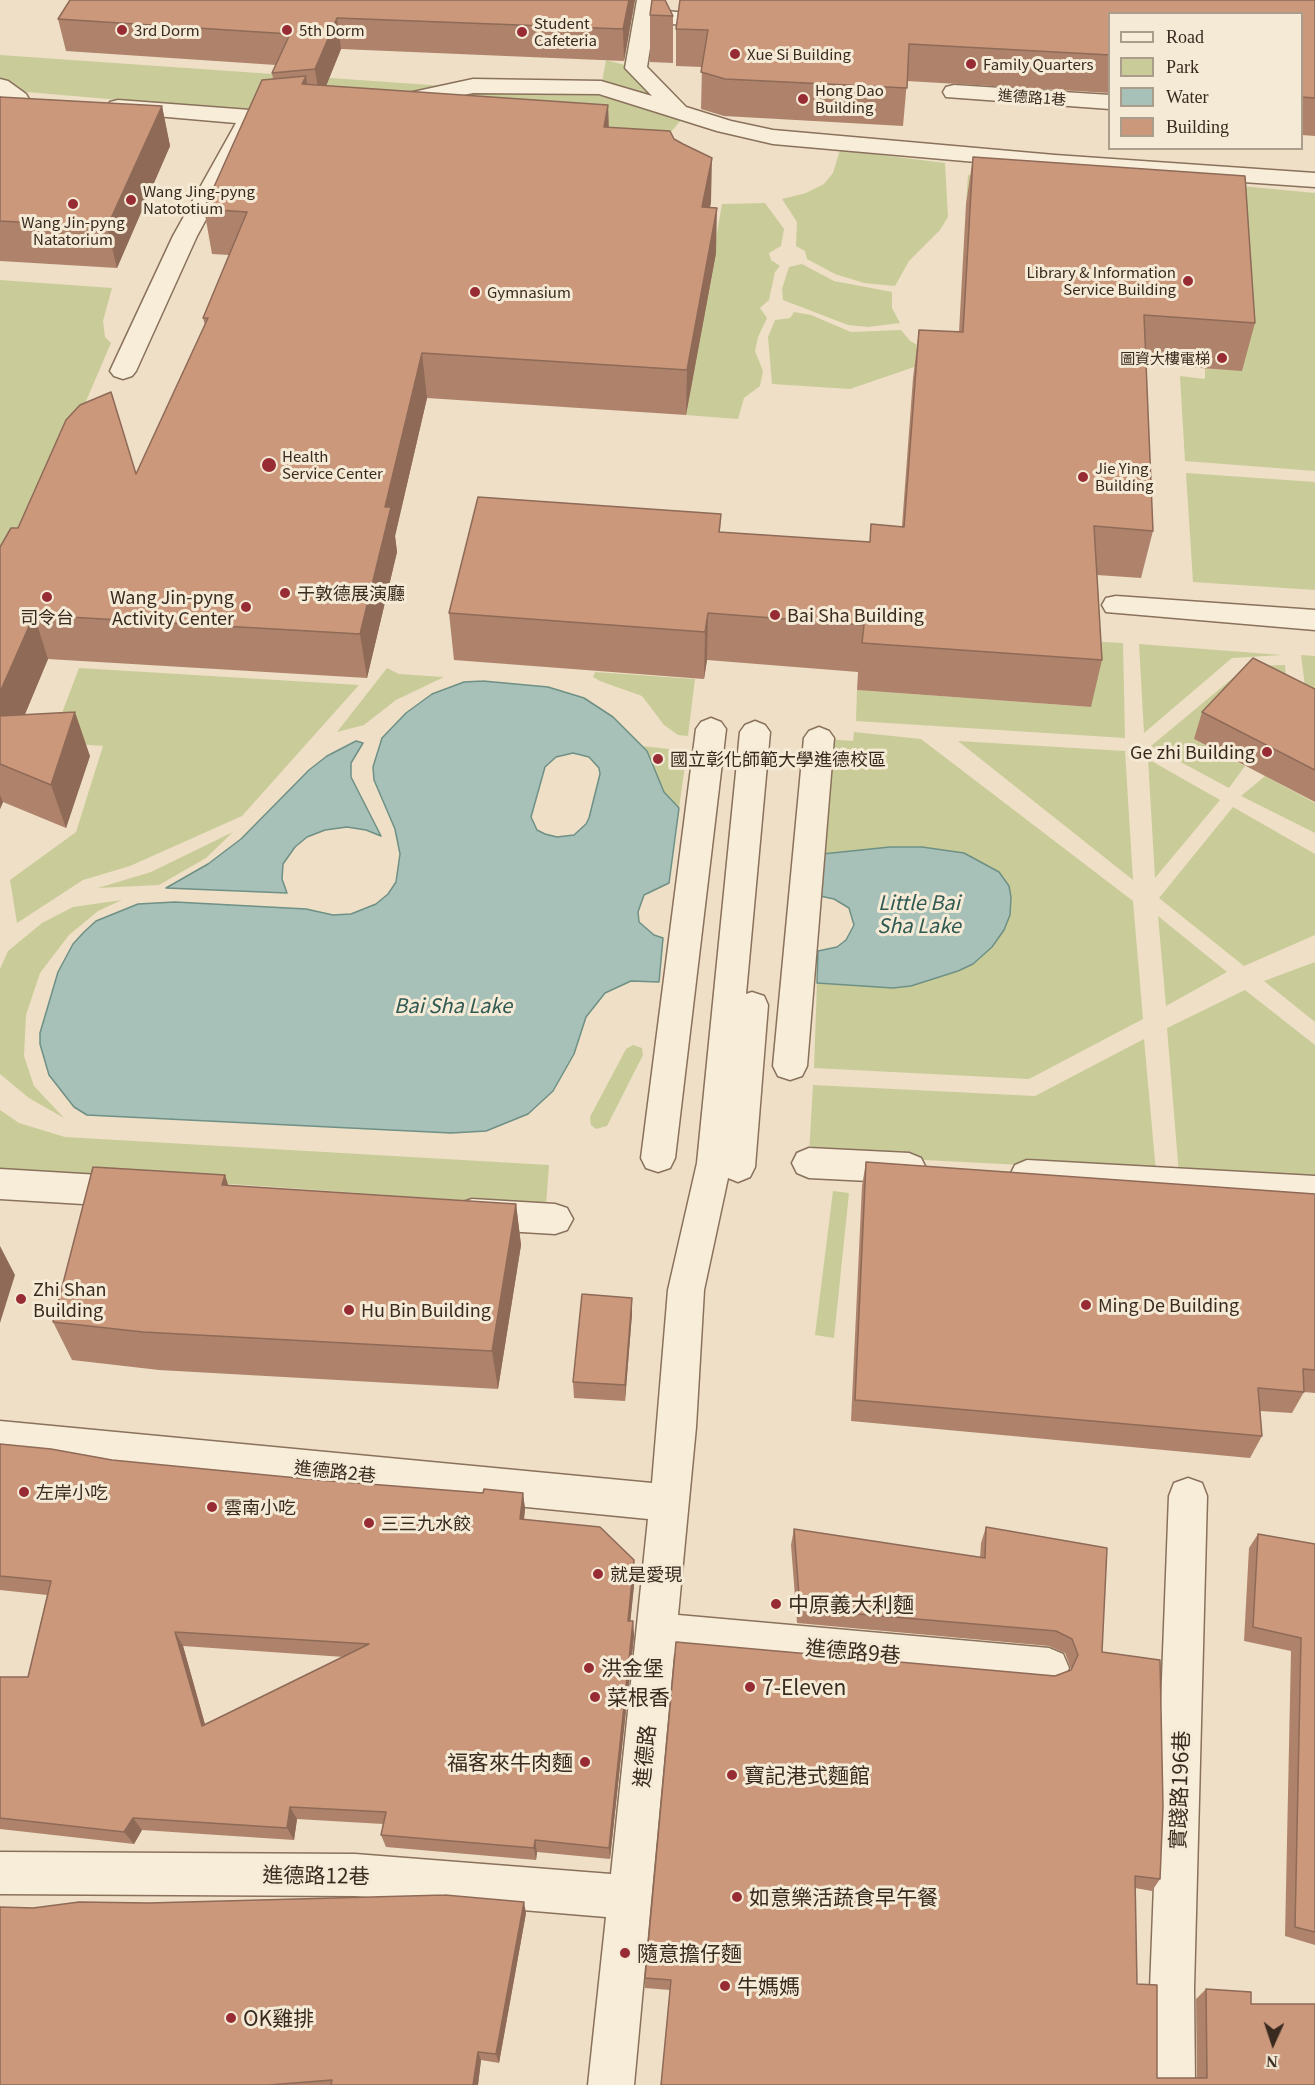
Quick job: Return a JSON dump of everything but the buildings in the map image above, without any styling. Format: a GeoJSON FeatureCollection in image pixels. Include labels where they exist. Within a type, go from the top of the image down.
{"type":"FeatureCollection","features":[{"type":"Feature","properties":{"kind":"street"},"geometry":{"type":"LineString","coordinates":[[678,111],[636,68],[646,8],[739,22]]}},
{"type":"Feature","properties":{"kind":"street"},"geometry":{"type":"LineString","coordinates":[[372,106],[473,86],[601,88],[767,136],[956,153],[1315,180]]}},
{"type":"Feature","properties":{"kind":"street","name":"進德路1巷"},"geometry":{"type":"LineString","coordinates":[[954,92],[1108,102]]}},
{"type":"Feature","properties":{"kind":"street"},"geometry":{"type":"LineString","coordinates":[[6,95],[41,101]]}},
{"type":"Feature","properties":{"kind":"street"},"geometry":{"type":"LineString","coordinates":[[100,105],[250,117],[314,110]]}},
{"type":"Feature","properties":{"kind":"street"},"geometry":{"type":"LineString","coordinates":[[123,371],[184,236],[250,117]]}},
{"type":"Feature","properties":{"kind":"street"},"geometry":{"type":"LineString","coordinates":[[1116,605],[1315,620]]}},
{"type":"Feature","properties":{"kind":"street"},"geometry":{"type":"LineString","coordinates":[[658,1158],[711,729]]}},
{"type":"Feature","properties":{"kind":"street","name":"進德路"},"geometry":{"type":"LineString","coordinates":[[611,2085],[678,1427],[686,1290],[714,1163],[765,733],[738,1167]]}},
{"type":"Feature","properties":{"kind":"street"},"geometry":{"type":"LineString","coordinates":[[790,1066],[819,738]]}},
{"type":"Feature","properties":{"kind":"street"},"geometry":{"type":"LineString","coordinates":[[809,1163],[937,1170]]}},
{"type":"Feature","properties":{"kind":"street"},"geometry":{"type":"LineString","coordinates":[[995,1173],[1315,1191]]}},
{"type":"Feature","properties":{"kind":"street"},"geometry":{"type":"LineString","coordinates":[[0,1184],[165,1194]]}},
{"type":"Feature","properties":{"kind":"street"},"geometry":{"type":"LineString","coordinates":[[437,1212],[555,1219]]}},
{"type":"Feature","properties":{"kind":"street","name":"進德路2巷"},"geometry":{"type":"LineString","coordinates":[[0,1438],[669,1503]]}},
{"type":"Feature","properties":{"kind":"street","name":"實踐路196巷"},"geometry":{"type":"LineString","coordinates":[[1172,2085],[1172,1978],[1188,1496]]}},
{"type":"Feature","properties":{"kind":"street","name":"進德路9巷"},"geometry":{"type":"LineString","coordinates":[[656,1633],[1049,1668]]}},
{"type":"Feature","properties":{"kind":"street","name":"進德路12巷"},"geometry":{"type":"LineString","coordinates":[[0,1873],[355,1875],[630,1897]]}},
{"type":"Feature","properties":{"kind":"green space"},"geometry":{"type":"Polygon","coordinates":[[[0,55],[445,86],[383,100],[259,112],[15,91],[0,80],[0,55]]]}},
{"type":"Feature","properties":{"kind":"green space"},"geometry":{"type":"Polygon","coordinates":[[[606,60],[636,68],[678,111],[601,88],[606,60]]]}},
{"type":"Feature","properties":{"kind":"green space"},"geometry":{"type":"Polygon","coordinates":[[[475,89],[600,94],[683,118],[669,134],[391,109],[475,89]]]}},
{"type":"Feature","properties":{"kind":"green space"},"geometry":{"type":"Polygon","coordinates":[[[840,150],[945,163],[948,217],[940,230],[909,261],[895,286],[864,283],[835,274],[807,259],[805,251],[796,246],[797,222],[782,199],[806,193],[824,184],[833,173],[840,150]]]}},
{"type":"Feature","properties":{"kind":"green space"},"geometry":{"type":"Polygon","coordinates":[[[968,175],[1231,197],[1231,185],[1315,193],[1315,471],[1185,461],[1180,376],[1205,379],[1205,368],[1242,370],[966,204],[968,175]]]}},
{"type":"Feature","properties":{"kind":"green space"},"geometry":{"type":"Polygon","coordinates":[[[765,203],[784,229],[781,246],[769,253],[771,260],[780,266],[775,272],[769,300],[760,308],[767,318],[758,337],[755,351],[763,371],[760,386],[744,398],[738,419],[686,415],[722,204],[765,203]]]}},
{"type":"Feature","properties":{"kind":"green space"},"geometry":{"type":"Polygon","coordinates":[[[802,264],[834,281],[892,292],[892,308],[900,323],[868,327],[848,325],[783,300],[782,289],[789,267],[802,264]]]}},
{"type":"Feature","properties":{"kind":"green space"},"geometry":{"type":"Polygon","coordinates":[[[0,280],[112,288],[103,321],[105,337],[111,343],[68,443],[0,577],[0,280]]]}},
{"type":"Feature","properties":{"kind":"green space"},"geometry":{"type":"Polygon","coordinates":[[[794,312],[811,315],[851,332],[901,330],[910,341],[923,348],[923,364],[850,389],[772,384],[768,337],[775,320],[790,318],[794,312]]]}},
{"type":"Feature","properties":{"kind":"green space"},"geometry":{"type":"Polygon","coordinates":[[[1186,473],[1315,482],[1315,590],[1193,582],[1186,473]]]}},
{"type":"Feature","properties":{"kind":"green space"},"geometry":{"type":"Polygon","coordinates":[[[1086,641],[1123,643],[1125,738],[856,721],[857,690],[1091,707],[1086,641]]]}},
{"type":"Feature","properties":{"kind":"green space"},"geometry":{"type":"Polygon","coordinates":[[[1139,644],[1282,655],[1232,658],[1144,733],[1139,644]]]}},
{"type":"Feature","properties":{"kind":"green space"},"geometry":{"type":"Polygon","coordinates":[[[1301,655],[1315,656],[1315,721],[1309,718],[1301,655]]]}},
{"type":"Feature","properties":{"kind":"green space"},"geometry":{"type":"Polygon","coordinates":[[[1285,665],[1288,704],[1194,739],[1245,766],[1229,788],[1151,746],[1240,672],[1255,666],[1285,665]]]}},
{"type":"Feature","properties":{"kind":"green space"},"geometry":{"type":"Polygon","coordinates":[[[79,668],[359,685],[242,816],[130,866],[83,880],[17,923],[10,880],[76,832],[103,746],[51,742],[79,668]]]}},
{"type":"Feature","properties":{"kind":"green space"},"geometry":{"type":"Polygon","coordinates":[[[387,668],[399,674],[444,677],[396,700],[364,725],[337,732],[387,668]]]}},
{"type":"Feature","properties":{"kind":"green space"},"geometry":{"type":"Polygon","coordinates":[[[595,672],[695,679],[688,736],[678,735],[664,725],[642,696],[600,681],[593,677],[595,672]]]}},
{"type":"Feature","properties":{"kind":"green space"},"geometry":{"type":"Polygon","coordinates":[[[854,732],[921,739],[1133,901],[1143,1019],[1029,1079],[814,1068],[817,983],[893,988],[911,986],[958,971],[973,964],[992,947],[1004,930],[1010,915],[1011,897],[964,853],[922,847],[822,854],[828,739],[853,741],[854,732]]]}},
{"type":"Feature","properties":{"kind":"green space"},"geometry":{"type":"Polygon","coordinates":[[[958,741],[1125,751],[1133,880],[958,741]]]}},
{"type":"Feature","properties":{"kind":"green space"},"geometry":{"type":"Polygon","coordinates":[[[642,746],[687,751],[679,808],[664,792],[642,746]]]}},
{"type":"Feature","properties":{"kind":"green space"},"geometry":{"type":"Polygon","coordinates":[[[1148,759],[1220,800],[1155,878],[1148,759]]]}},
{"type":"Feature","properties":{"kind":"green space"},"geometry":{"type":"Polygon","coordinates":[[[1265,776],[1315,803],[1315,833],[1241,796],[1265,776]]]}},
{"type":"Feature","properties":{"kind":"green space"},"geometry":{"type":"Polygon","coordinates":[[[1233,807],[1315,854],[1315,935],[1244,966],[1159,898],[1233,807]]]}},
{"type":"Feature","properties":{"kind":"green space"},"geometry":{"type":"Polygon","coordinates":[[[233,832],[206,858],[159,885],[98,888],[151,872],[233,832]]]}},
{"type":"Feature","properties":{"kind":"green space"},"geometry":{"type":"Polygon","coordinates":[[[122,900],[98,911],[69,935],[40,973],[26,1015],[24,1056],[34,1086],[64,1118],[29,1098],[0,1074],[0,969],[8,951],[42,923],[73,907],[122,900]]]}},
{"type":"Feature","properties":{"kind":"green space"},"geometry":{"type":"Polygon","coordinates":[[[1158,916],[1227,972],[1166,1006],[1158,916]]]}},
{"type":"Feature","properties":{"kind":"green space"},"geometry":{"type":"Polygon","coordinates":[[[1315,962],[1315,1022],[1264,981],[1315,962]]]}},
{"type":"Feature","properties":{"kind":"green space"},"geometry":{"type":"Polygon","coordinates":[[[1245,990],[1315,1045],[1315,1180],[1179,1175],[1167,1028],[1245,990]]]}},
{"type":"Feature","properties":{"kind":"green space"},"geometry":{"type":"Polygon","coordinates":[[[1144,1039],[1156,1172],[809,1154],[813,1085],[1035,1096],[1144,1039]]]}},
{"type":"Feature","properties":{"kind":"green space"},"geometry":{"type":"Polygon","coordinates":[[[633,1045],[642,1048],[643,1055],[607,1126],[596,1129],[591,1125],[590,1117],[626,1049],[633,1045]]]}},
{"type":"Feature","properties":{"kind":"green space"},"geometry":{"type":"Polygon","coordinates":[[[0,1110],[19,1123],[65,1137],[549,1165],[546,1206],[0,1168],[0,1110]]]}},
{"type":"Feature","properties":{"kind":"green space"},"geometry":{"type":"Polygon","coordinates":[[[833,1191],[849,1193],[834,1338],[815,1335],[833,1191]]]}},
{"type":"Feature","properties":{"kind":"water","name":"Bai Sha Lake"},"geometry":{"type":"Polygon","coordinates":[[[483,681],[548,687],[584,698],[613,717],[647,751],[664,792],[679,808],[669,883],[644,895],[638,912],[639,922],[654,935],[663,938],[659,982],[631,981],[605,993],[586,1017],[574,1054],[553,1091],[528,1114],[486,1131],[451,1133],[87,1115],[74,1107],[49,1075],[40,1044],[40,1033],[58,972],[73,944],[84,932],[96,921],[138,904],[175,902],[306,909],[333,915],[351,914],[376,904],[388,894],[396,882],[400,854],[395,829],[374,780],[373,767],[382,738],[406,713],[432,694],[464,682],[483,681]],[[573,753],[556,757],[545,767],[531,817],[537,830],[557,837],[574,835],[586,824],[600,774],[599,768],[589,757],[573,753]]]}},
{"type":"Feature","properties":{"kind":"water"},"geometry":{"type":"Polygon","coordinates":[[[356,741],[363,743],[351,763],[351,777],[381,836],[366,830],[347,827],[325,830],[307,837],[295,847],[283,864],[282,879],[287,893],[166,888],[208,864],[241,839],[309,770],[327,756],[356,741]]]}},
{"type":"Feature","properties":{"kind":"water","name":"Little Bai Sha Lake"},"geometry":{"type":"Polygon","coordinates":[[[890,847],[922,847],[964,853],[999,872],[1009,886],[1011,897],[1010,915],[1004,930],[992,947],[973,964],[911,986],[893,988],[817,983],[818,951],[837,947],[846,940],[854,925],[849,908],[834,899],[820,896],[822,854],[890,847]]]}},
{"type":"Feature","properties":{"kind":"place","name":"3rd Dorm"},"geometry":{"type":"Point","coordinates":[122,30]}},
{"type":"Feature","properties":{"kind":"place","name":"5th Dorm"},"geometry":{"type":"Point","coordinates":[287,30]}},
{"type":"Feature","properties":{"kind":"place","name":"Student Cafeteria"},"geometry":{"type":"Point","coordinates":[522,32]}},
{"type":"Feature","properties":{"kind":"place","name":"Xue Si Building"},"geometry":{"type":"Point","coordinates":[735,54]}},
{"type":"Feature","properties":{"kind":"place","name":"Family Quarters"},"geometry":{"type":"Point","coordinates":[971,64]}},
{"type":"Feature","properties":{"kind":"place","name":"Hong Dao Building"},"geometry":{"type":"Point","coordinates":[803,99]}},
{"type":"Feature","properties":{"kind":"place","name":"Wang Jing-pyng Natototium"},"geometry":{"type":"Point","coordinates":[131,200]}},
{"type":"Feature","properties":{"kind":"place","name":"Wang Jin-pyng Natatorium"},"geometry":{"type":"Point","coordinates":[73,204]}},
{"type":"Feature","properties":{"kind":"place","name":"Library & Information Service Building"},"geometry":{"type":"Point","coordinates":[1188,281]}},
{"type":"Feature","properties":{"kind":"place","name":"Gymnasium"},"geometry":{"type":"Point","coordinates":[475,292]}},
{"type":"Feature","properties":{"kind":"place","name":"圖資大樓電梯"},"geometry":{"type":"Point","coordinates":[1222,358]}},
{"type":"Feature","properties":{"kind":"place","name":"Health Service Center"},"geometry":{"type":"Point","coordinates":[269,465]}},
{"type":"Feature","properties":{"kind":"place","name":"Jie Ying Building"},"geometry":{"type":"Point","coordinates":[1083,477]}},
{"type":"Feature","properties":{"kind":"place","name":"于敦德展演廳"},"geometry":{"type":"Point","coordinates":[285,593]}},
{"type":"Feature","properties":{"kind":"place","name":"司令台"},"geometry":{"type":"Point","coordinates":[47,597]}},
{"type":"Feature","properties":{"kind":"place","name":"Wang Jin-pyng Activity Center"},"geometry":{"type":"Point","coordinates":[246,607]}},
{"type":"Feature","properties":{"kind":"place","name":"Bai Sha Building"},"geometry":{"type":"Point","coordinates":[775,615]}},
{"type":"Feature","properties":{"kind":"place","name":"Ge zhi Building"},"geometry":{"type":"Point","coordinates":[1267,752]}},
{"type":"Feature","properties":{"kind":"place","name":"國立彰化師範大學進德校區"},"geometry":{"type":"Point","coordinates":[658,759]}},
{"type":"Feature","properties":{"kind":"place","name":"Zhi Shan Building"},"geometry":{"type":"Point","coordinates":[21,1299]}},
{"type":"Feature","properties":{"kind":"place","name":"Ming De Building"},"geometry":{"type":"Point","coordinates":[1086,1305]}},
{"type":"Feature","properties":{"kind":"place","name":"Hu Bin Building"},"geometry":{"type":"Point","coordinates":[349,1310]}},
{"type":"Feature","properties":{"kind":"place","name":"左岸小吃"},"geometry":{"type":"Point","coordinates":[24,1492]}},
{"type":"Feature","properties":{"kind":"place","name":"雲南小吃"},"geometry":{"type":"Point","coordinates":[212,1507]}},
{"type":"Feature","properties":{"kind":"place","name":"三三九水餃"},"geometry":{"type":"Point","coordinates":[369,1523]}},
{"type":"Feature","properties":{"kind":"place","name":"就是愛現"},"geometry":{"type":"Point","coordinates":[598,1574]}},
{"type":"Feature","properties":{"kind":"place","name":"中原義大利麵"},"geometry":{"type":"Point","coordinates":[776,1604]}},
{"type":"Feature","properties":{"kind":"place","name":"洪金堡"},"geometry":{"type":"Point","coordinates":[589,1668]}},
{"type":"Feature","properties":{"kind":"place","name":"7-Eleven"},"geometry":{"type":"Point","coordinates":[750,1687]}},
{"type":"Feature","properties":{"kind":"place","name":"菜根香"},"geometry":{"type":"Point","coordinates":[595,1697]}},
{"type":"Feature","properties":{"kind":"place","name":"福客來牛肉麵"},"geometry":{"type":"Point","coordinates":[585,1762]}},
{"type":"Feature","properties":{"kind":"place","name":"寶記港式麵館"},"geometry":{"type":"Point","coordinates":[732,1775]}},
{"type":"Feature","properties":{"kind":"place","name":"如意樂活蔬食早午餐"},"geometry":{"type":"Point","coordinates":[737,1897]}},
{"type":"Feature","properties":{"kind":"place","name":"隨意擔仔麵"},"geometry":{"type":"Point","coordinates":[625,1953]}},
{"type":"Feature","properties":{"kind":"place","name":"牛媽媽"},"geometry":{"type":"Point","coordinates":[725,1986]}},
{"type":"Feature","properties":{"kind":"place","name":"OK雞排"},"geometry":{"type":"Point","coordinates":[231,2018]}}]}
